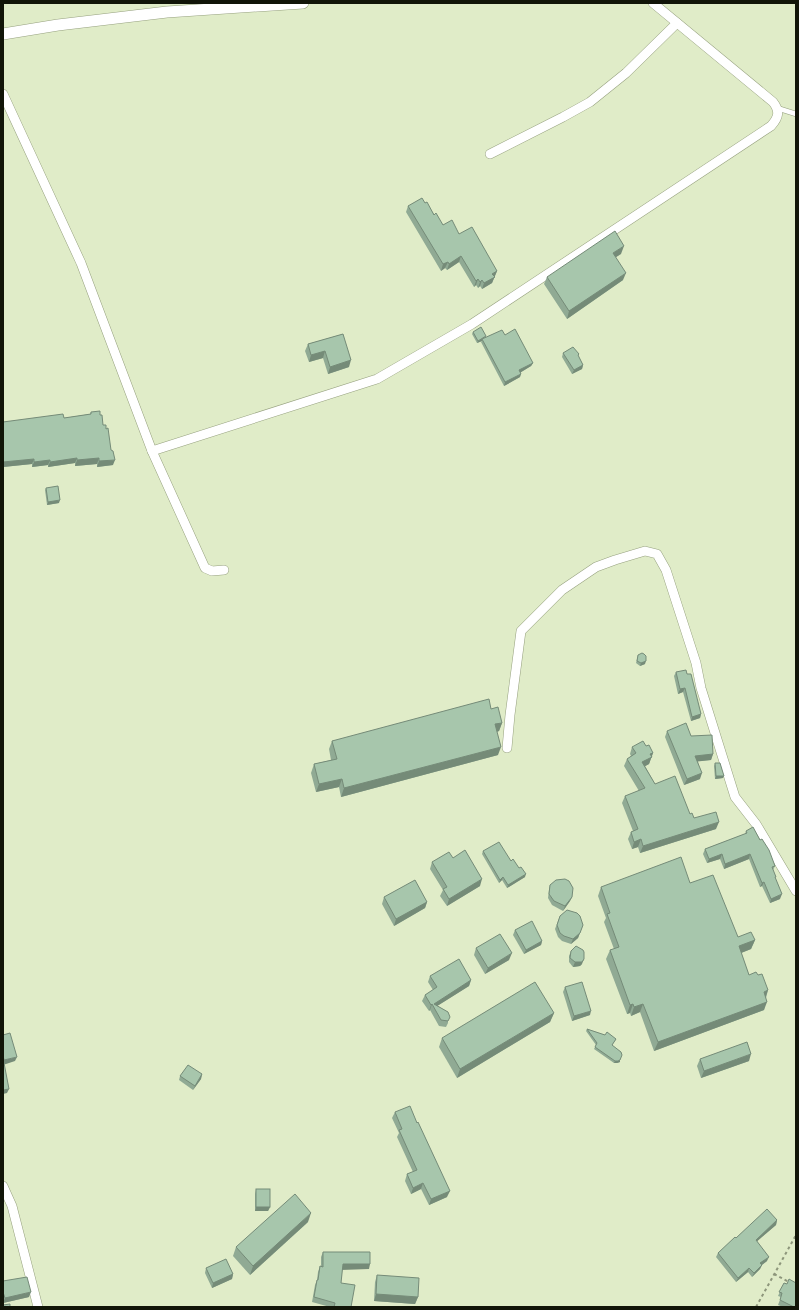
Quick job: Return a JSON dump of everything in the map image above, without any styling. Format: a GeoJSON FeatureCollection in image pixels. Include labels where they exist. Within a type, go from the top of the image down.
{"type":"FeatureCollection","features":[{"type":"Feature","properties":{"kind":"street"},"geometry":{"type":"LineString","coordinates":[[3,34],[58,25],[168,12],[304,3]]}},
{"type":"Feature","properties":{"kind":"street"},"geometry":{"type":"LineString","coordinates":[[152,451],[377,379],[472,324],[765,130],[775,121],[778,115],[778,108],[767,97],[653,3]]}},
{"type":"Feature","properties":{"kind":"street"},"geometry":{"type":"LineString","coordinates":[[490,154],[590,102],[626,72],[677,23]]}},
{"type":"Feature","properties":{"kind":"street"},"geometry":{"type":"LineString","coordinates":[[3,94],[81,263],[152,451],[205,568],[212,571],[224,570]]}},
{"type":"Feature","properties":{"kind":"street"},"geometry":{"type":"LineString","coordinates":[[507,748],[521,631],[562,590],[596,567],[646,551],[657,554],[666,570],[696,663],[701,688],[735,797],[756,824],[796,891]]}},
{"type":"Feature","properties":{"kind":"street"},"geometry":{"type":"LineString","coordinates":[[3,1186],[12,1206],[38,1307]]}},
{"type":"Feature","properties":{"kind":"lane"},"geometry":{"type":"LineString","coordinates":[[778,108],[796,114]]}},
{"type":"Feature","properties":{"kind":"path"},"geometry":{"type":"LineString","coordinates":[[756,1307],[796,1235]]}},
{"type":"Feature","properties":{"kind":"path"},"geometry":{"type":"LineString","coordinates":[[774,1274],[789,1282]]}},
{"type":"Feature","properties":{"kind":"building"},"geometry":{"type":"Polygon","coordinates":[[[422,198],[425,203],[427,202],[434,215],[436,213],[443,225],[452,220],[459,234],[472,227],[497,271],[492,274],[495,277],[484,283],[482,280],[480,282],[478,279],[476,281],[461,256],[449,264],[448,262],[443,264],[408,206],[422,198]]]}},
{"type":"Feature","properties":{"kind":"building"},"geometry":{"type":"Polygon","coordinates":[[[615,231],[624,246],[613,253],[626,273],[569,311],[547,277],[615,231]]]}},
{"type":"Feature","properties":{"kind":"building"},"geometry":{"type":"Polygon","coordinates":[[[481,327],[486,336],[478,341],[473,332],[481,327]]]}},
{"type":"Feature","properties":{"kind":"building"},"geometry":{"type":"Polygon","coordinates":[[[515,329],[533,363],[519,370],[521,374],[505,382],[482,339],[502,330],[505,335],[515,329]]]}},
{"type":"Feature","properties":{"kind":"building"},"geometry":{"type":"Polygon","coordinates":[[[343,334],[351,360],[330,367],[325,351],[311,355],[308,344],[343,334]]]}},
{"type":"Feature","properties":{"kind":"building"},"geometry":{"type":"Polygon","coordinates":[[[573,347],[579,354],[578,355],[583,365],[574,370],[563,353],[573,347]]]}},
{"type":"Feature","properties":{"kind":"building"},"geometry":{"type":"Polygon","coordinates":[[[100,411],[103,425],[106,425],[106,429],[108,428],[111,450],[113,451],[115,460],[99,461],[99,458],[77,460],[77,458],[50,462],[50,460],[34,462],[34,459],[3,462],[3,422],[63,414],[64,418],[91,414],[91,412],[100,411]]]}},
{"type":"Feature","properties":{"kind":"building"},"geometry":{"type":"Polygon","coordinates":[[[58,486],[60,500],[48,502],[46,488],[58,486]]]}},
{"type":"Feature","properties":{"kind":"building"},"geometry":{"type":"Polygon","coordinates":[[[642,653],[646,656],[646,661],[641,663],[637,661],[638,655],[642,653]]]}},
{"type":"Feature","properties":{"kind":"building"},"geometry":{"type":"Polygon","coordinates":[[[686,670],[687,674],[691,674],[701,714],[692,717],[685,688],[680,689],[676,672],[686,670]]]}},
{"type":"Feature","properties":{"kind":"building"},"geometry":{"type":"Polygon","coordinates":[[[489,699],[491,709],[498,707],[502,723],[495,724],[501,747],[344,788],[342,779],[319,784],[314,764],[337,759],[332,741],[489,699]]]}},
{"type":"Feature","properties":{"kind":"building"},"geometry":{"type":"Polygon","coordinates":[[[686,723],[691,736],[712,735],[713,754],[695,756],[702,773],[687,779],[667,731],[686,723]]]}},
{"type":"Feature","properties":{"kind":"building"},"geometry":{"type":"Polygon","coordinates":[[[643,741],[646,746],[649,745],[653,753],[650,754],[652,757],[642,762],[655,784],[675,776],[690,814],[692,813],[694,818],[716,812],[719,822],[643,846],[641,839],[634,842],[631,832],[638,829],[625,796],[645,788],[627,759],[636,753],[632,747],[643,741]]]}},
{"type":"Feature","properties":{"kind":"building"},"geometry":{"type":"Polygon","coordinates":[[[715,763],[720,763],[724,776],[716,776],[715,763]]]}},
{"type":"Feature","properties":{"kind":"building"},"geometry":{"type":"Polygon","coordinates":[[[753,827],[760,840],[762,839],[769,850],[775,866],[772,867],[782,894],[771,899],[764,882],[762,883],[750,854],[725,864],[722,854],[709,859],[705,849],[747,833],[746,831],[753,827]]]}},
{"type":"Feature","properties":{"kind":"building"},"geometry":{"type":"Polygon","coordinates":[[[499,842],[511,861],[513,859],[519,868],[521,867],[526,874],[508,885],[503,877],[500,880],[483,851],[499,842]]]}},
{"type":"Feature","properties":{"kind":"building"},"geometry":{"type":"Polygon","coordinates":[[[465,850],[482,879],[449,899],[443,889],[447,887],[432,862],[449,852],[453,858],[465,850]]]}},
{"type":"Feature","properties":{"kind":"building"},"geometry":{"type":"Polygon","coordinates":[[[681,857],[690,883],[713,875],[738,937],[751,932],[755,940],[739,946],[749,975],[756,972],[758,975],[762,974],[768,990],[764,992],[767,1002],[658,1042],[643,1004],[634,1007],[633,1004],[630,1005],[610,950],[619,947],[607,914],[610,913],[601,887],[681,857]]]}},
{"type":"Feature","properties":{"kind":"building"},"geometry":{"type":"Polygon","coordinates":[[[565,879],[569,881],[573,888],[572,897],[565,906],[554,901],[549,894],[550,885],[556,880],[565,879]]]}},
{"type":"Feature","properties":{"kind":"building"},"geometry":{"type":"Polygon","coordinates":[[[415,880],[427,902],[396,919],[384,897],[415,880]]]}},
{"type":"Feature","properties":{"kind":"building"},"geometry":{"type":"Polygon","coordinates":[[[567,910],[577,913],[580,916],[583,925],[580,933],[573,939],[560,933],[557,925],[560,916],[567,910]]]}},
{"type":"Feature","properties":{"kind":"building"},"geometry":{"type":"Polygon","coordinates":[[[532,921],[542,941],[526,950],[515,930],[532,921]]]}},
{"type":"Feature","properties":{"kind":"building"},"geometry":{"type":"Polygon","coordinates":[[[500,934],[512,953],[488,968],[476,948],[500,934]]]}},
{"type":"Feature","properties":{"kind":"building"},"geometry":{"type":"Polygon","coordinates":[[[576,946],[584,952],[584,959],[582,962],[575,962],[570,958],[571,951],[576,946]]]}},
{"type":"Feature","properties":{"kind":"building"},"geometry":{"type":"Polygon","coordinates":[[[459,959],[471,980],[434,1004],[448,1012],[450,1017],[448,1021],[441,1020],[425,995],[437,987],[430,976],[459,959]]]}},
{"type":"Feature","properties":{"kind":"building"},"geometry":{"type":"Polygon","coordinates":[[[535,982],[554,1013],[460,1069],[442,1038],[535,982]]]}},
{"type":"Feature","properties":{"kind":"building"},"geometry":{"type":"Polygon","coordinates":[[[582,982],[591,1011],[574,1016],[565,987],[582,982]]]}},
{"type":"Feature","properties":{"kind":"building"},"geometry":{"type":"Polygon","coordinates":[[[587,1029],[605,1035],[607,1032],[616,1039],[612,1045],[621,1052],[622,1055],[620,1060],[615,1061],[595,1047],[597,1043],[587,1029]]]}},
{"type":"Feature","properties":{"kind":"building"},"geometry":{"type":"Polygon","coordinates":[[[10,1033],[17,1057],[4,1060],[3,1035],[10,1033]]]}},
{"type":"Feature","properties":{"kind":"building"},"geometry":{"type":"Polygon","coordinates":[[[747,1042],[751,1054],[704,1071],[700,1059],[747,1042]]]}},
{"type":"Feature","properties":{"kind":"building"},"geometry":{"type":"Polygon","coordinates":[[[3,1063],[9,1089],[3,1090],[3,1063]]]}},
{"type":"Feature","properties":{"kind":"building"},"geometry":{"type":"Polygon","coordinates":[[[188,1065],[202,1074],[195,1086],[180,1076],[188,1065]]]}},
{"type":"Feature","properties":{"kind":"building"},"geometry":{"type":"Polygon","coordinates":[[[410,1106],[450,1191],[431,1199],[423,1183],[413,1188],[407,1174],[417,1170],[399,1130],[402,1129],[395,1112],[410,1106]]]}},
{"type":"Feature","properties":{"kind":"building"},"geometry":{"type":"Polygon","coordinates":[[[256,1189],[270,1189],[270,1207],[256,1207],[256,1189]]]}},
{"type":"Feature","properties":{"kind":"building"},"geometry":{"type":"Polygon","coordinates":[[[295,1194],[311,1213],[253,1266],[236,1247],[295,1194]]]}},
{"type":"Feature","properties":{"kind":"building"},"geometry":{"type":"Polygon","coordinates":[[[767,1209],[777,1220],[756,1240],[769,1257],[760,1263],[762,1265],[754,1273],[749,1268],[738,1278],[718,1253],[767,1209]]]}},
{"type":"Feature","properties":{"kind":"building"},"geometry":{"type":"Polygon","coordinates":[[[323,1252],[370,1252],[370,1264],[343,1264],[341,1283],[355,1285],[351,1307],[334,1307],[335,1303],[314,1297],[320,1266],[323,1267],[323,1252]]]}},
{"type":"Feature","properties":{"kind":"building"},"geometry":{"type":"Polygon","coordinates":[[[226,1259],[233,1274],[213,1283],[206,1268],[226,1259]]]}},
{"type":"Feature","properties":{"kind":"building"},"geometry":{"type":"Polygon","coordinates":[[[377,1275],[419,1278],[418,1297],[376,1294],[377,1275]]]}},
{"type":"Feature","properties":{"kind":"building"},"geometry":{"type":"Polygon","coordinates":[[[27,1277],[31,1292],[5,1298],[3,1292],[3,1281],[27,1277]]]}},
{"type":"Feature","properties":{"kind":"building"},"geometry":{"type":"Polygon","coordinates":[[[789,1279],[796,1283],[796,1307],[780,1300],[782,1293],[779,1292],[784,1283],[787,1284],[789,1279]]]}},
{"type":"Feature","properties":{"kind":"building"},"geometry":{"type":"Polygon","coordinates":[[[10,1304],[10,1307],[3,1307],[3,1305],[10,1304]]]}}]}
